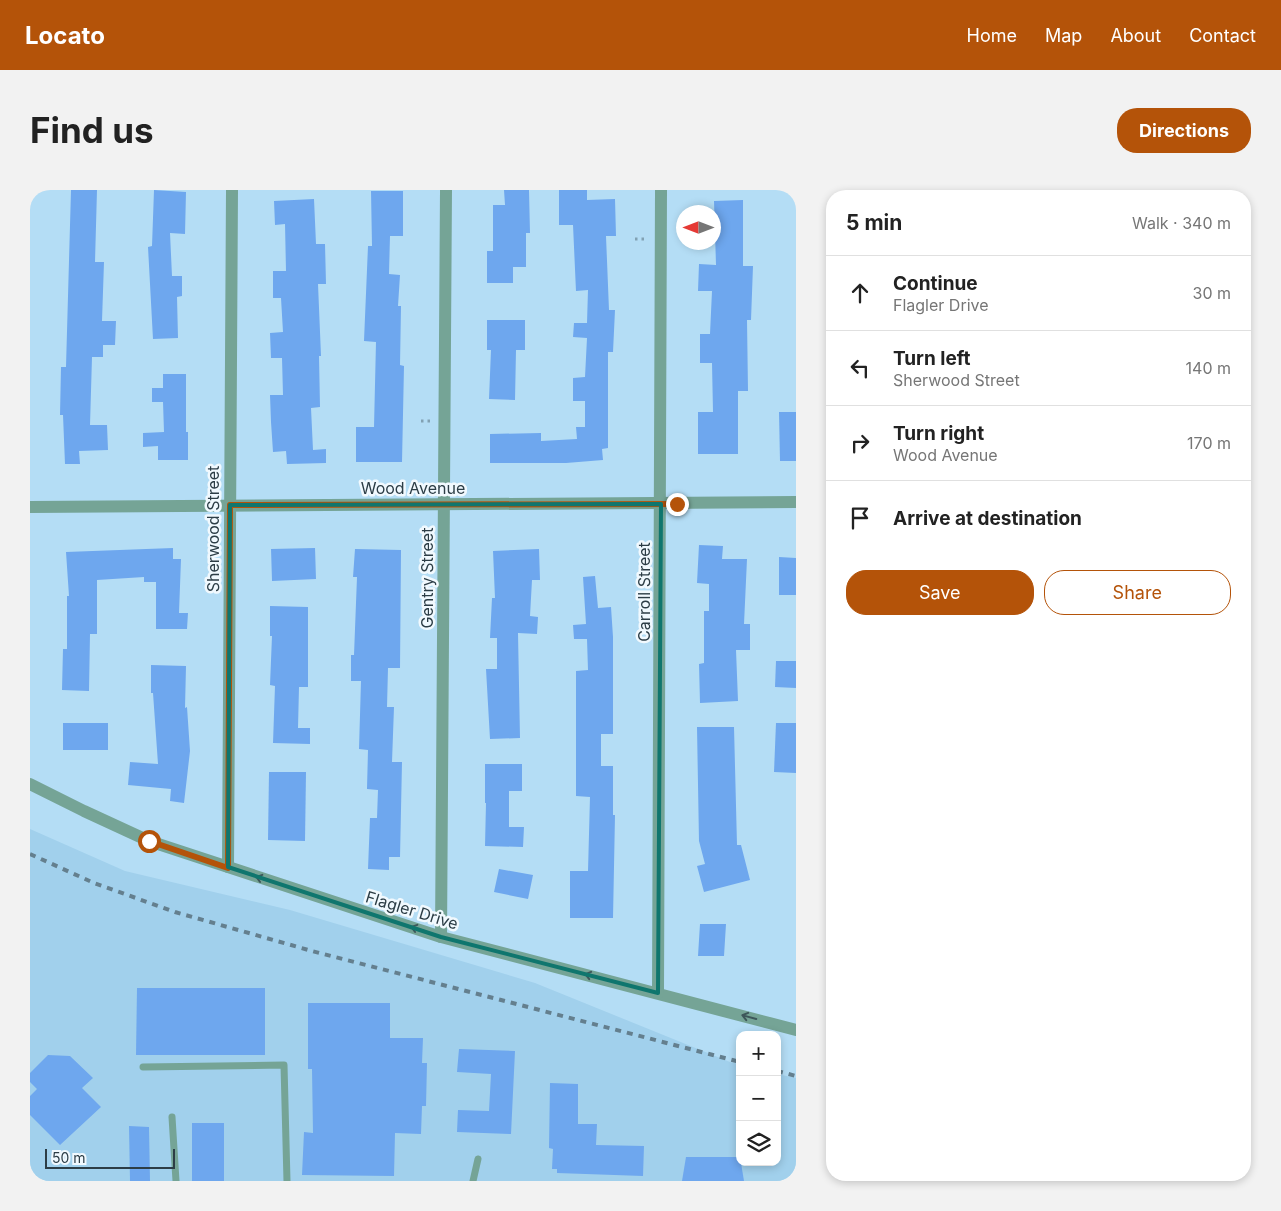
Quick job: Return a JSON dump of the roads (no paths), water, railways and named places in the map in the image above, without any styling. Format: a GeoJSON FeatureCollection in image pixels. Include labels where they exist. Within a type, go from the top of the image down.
{"type":"FeatureCollection","features":[{"type":"Feature","properties":{"kind":"street","name":"Sherwood Street"},"geometry":{"type":"LineString","coordinates":[[228,868],[232,190]]}},
{"type":"Feature","properties":{"kind":"street","name":"Gentry Street"},"geometry":{"type":"LineString","coordinates":[[441,937],[446,190]]}},
{"type":"Feature","properties":{"kind":"street","name":"Carroll Street"},"geometry":{"type":"LineString","coordinates":[[658,993],[661,190]]}},
{"type":"Feature","properties":{"kind":"street","name":"Wood Avenue"},"geometry":{"type":"LineString","coordinates":[[30,507],[796,502]]}},
{"type":"Feature","properties":{"kind":"street","name":"Flagler Drive"},"geometry":{"type":"LineString","coordinates":[[30,784],[149,841],[441,937],[796,1030]]}},
{"type":"Feature","properties":{"kind":"lane"},"geometry":{"type":"LineString","coordinates":[[143,1066],[284,1065],[287,1181]]}},
{"type":"Feature","properties":{"kind":"lane"},"geometry":{"type":"LineString","coordinates":[[172,1116],[176,1181]]}},
{"type":"Feature","properties":{"kind":"lane"},"geometry":{"type":"LineString","coordinates":[[473,1181],[478,1159]]}},
{"type":"Feature","properties":{"kind":"railway"},"geometry":{"type":"LineString","coordinates":[[30,854],[94,883],[175,912],[312,951],[736,1061]]}},
{"type":"Feature","properties":{"kind":"railway"},"geometry":{"type":"LineString","coordinates":[[781,1072],[796,1076]]}}]}
